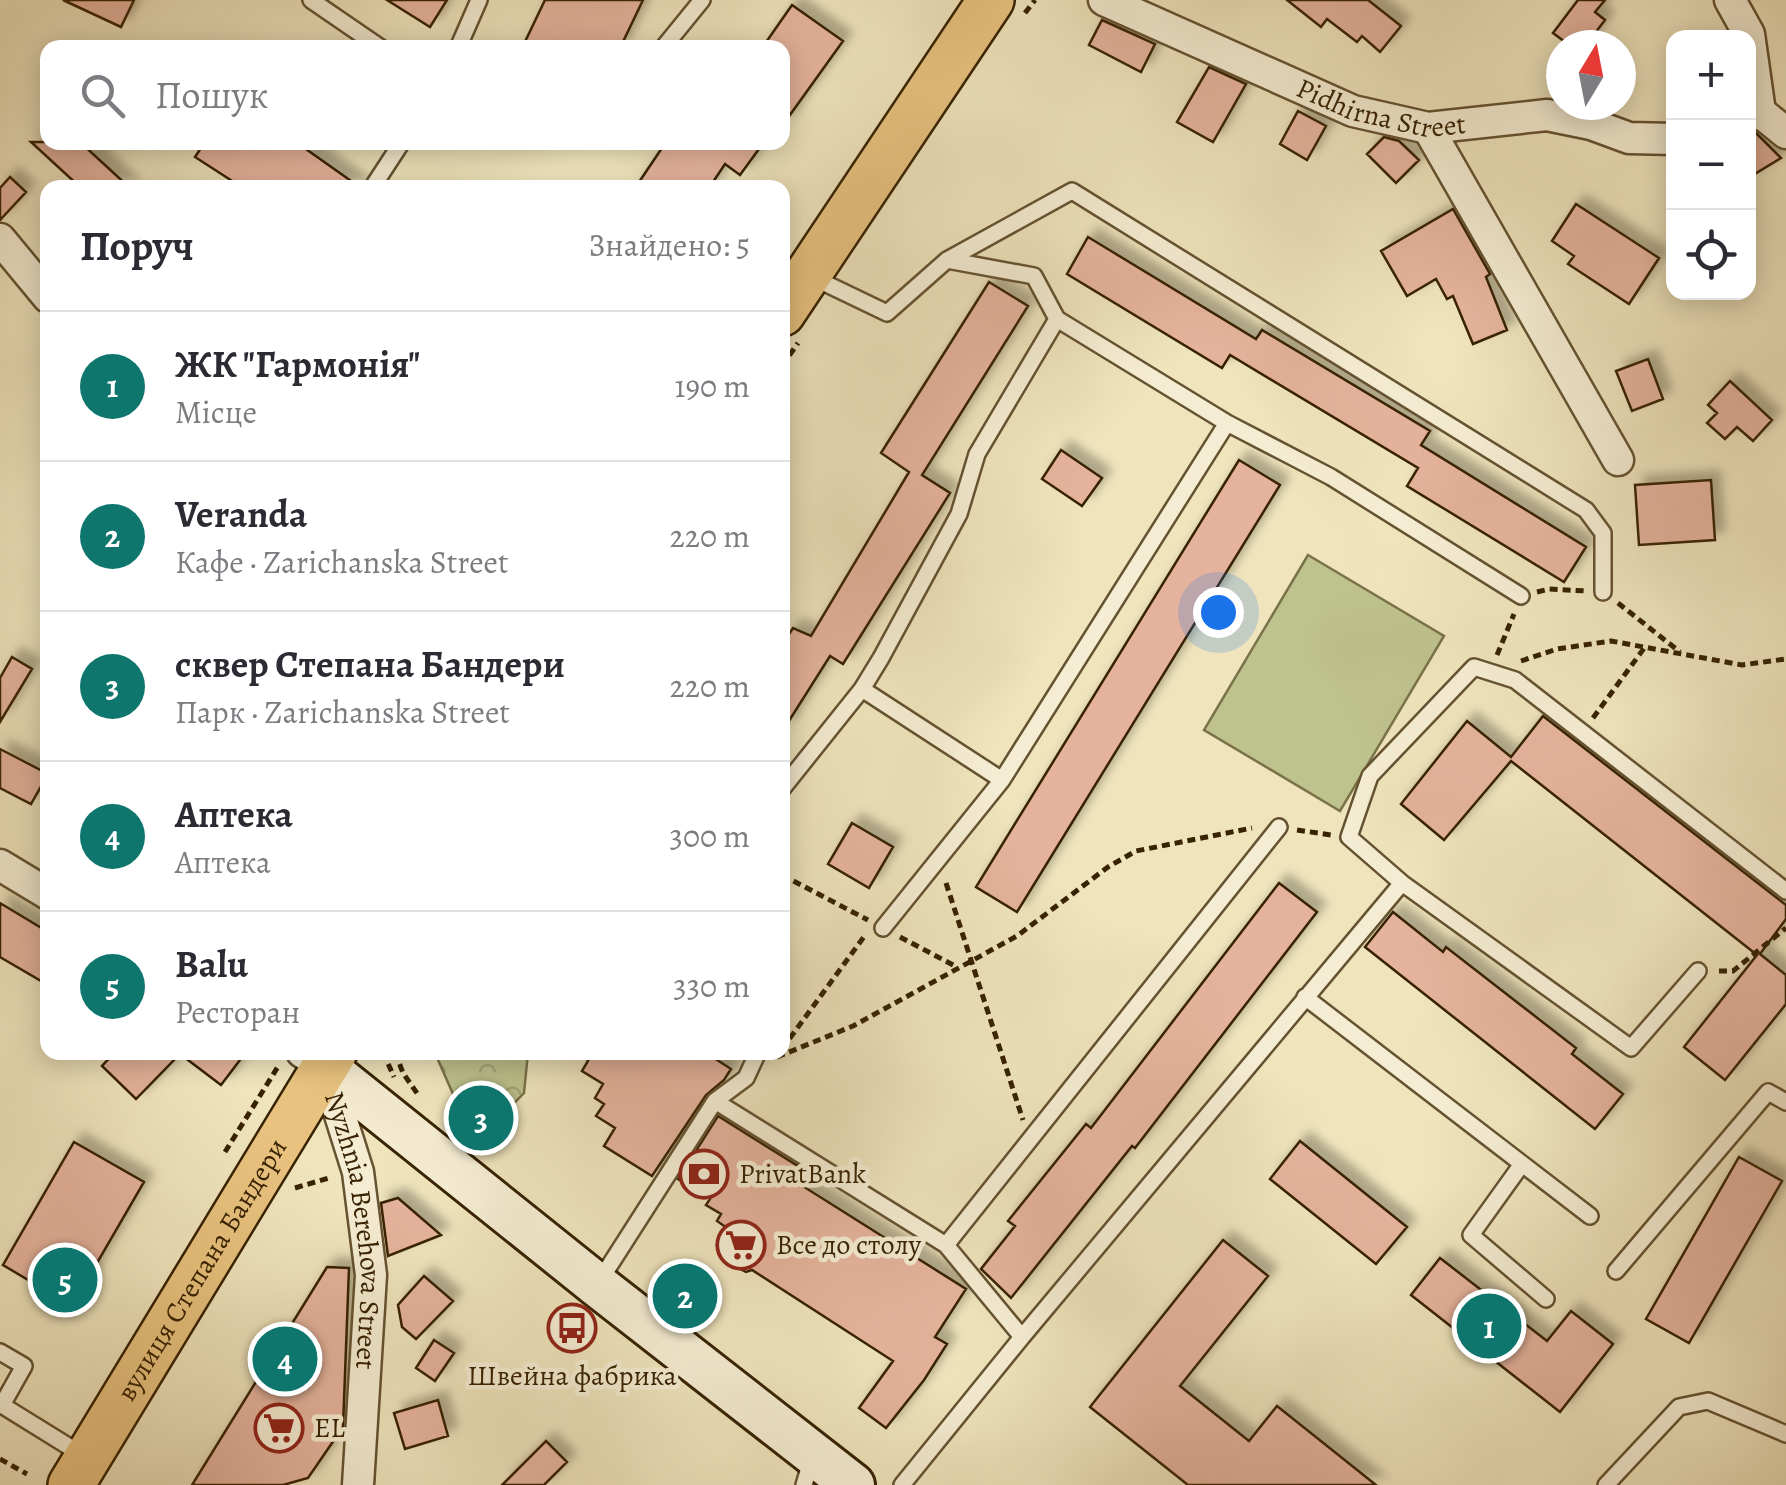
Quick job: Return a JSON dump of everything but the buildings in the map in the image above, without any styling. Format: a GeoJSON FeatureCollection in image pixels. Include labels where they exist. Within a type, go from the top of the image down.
{"type":"FeatureCollection","features":[{"type":"Feature","properties":{"kind":"main road"},"geometry":{"type":"LineString","coordinates":[[790,301],[990,0]]}},
{"type":"Feature","properties":{"kind":"main road","name":"вулиця Степана Бандери"},"geometry":{"type":"LineString","coordinates":[[79,1471],[310,1060]]}},
{"type":"Feature","properties":{"kind":"street","name":"Pidhirna Street"},"geometry":{"type":"LineString","coordinates":[[1104,0],[1352,111],[1428,128],[1547,115],[1592,124],[1628,138],[1666,141]]}},
{"type":"Feature","properties":{"kind":"street"},"geometry":{"type":"LineString","coordinates":[[1730,0],[1748,30]]}},
{"type":"Feature","properties":{"kind":"street"},"geometry":{"type":"LineString","coordinates":[[1756,115],[1786,133]]}},
{"type":"Feature","properties":{"kind":"street"},"geometry":{"type":"LineString","coordinates":[[1428,128],[1618,460]]}},
{"type":"Feature","properties":{"kind":"street"},"geometry":{"type":"LineString","coordinates":[[0,239],[40,284]]}},
{"type":"Feature","properties":{"kind":"street"},"geometry":{"type":"LineString","coordinates":[[0,864],[40,889]]}},
{"type":"Feature","properties":{"kind":"street","name":"Nyzhnia Berehova Street"},"geometry":{"type":"LineString","coordinates":[[311,1060],[358,1172],[371,1274],[358,1485]]}},
{"type":"Feature","properties":{"kind":"street"},"geometry":{"type":"LineString","coordinates":[[312,1060],[597,1286],[808,1470],[853,1485]]}},
{"type":"Feature","properties":{"kind":"lane"},"geometry":{"type":"LineString","coordinates":[[311,0],[370,40]]}},
{"type":"Feature","properties":{"kind":"lane"},"geometry":{"type":"LineString","coordinates":[[462,40],[479,0]]}},
{"type":"Feature","properties":{"kind":"lane"},"geometry":{"type":"LineString","coordinates":[[670,40],[702,0]]}},
{"type":"Feature","properties":{"kind":"lane"},"geometry":{"type":"LineString","coordinates":[[377,180],[397,150]]}},
{"type":"Feature","properties":{"kind":"lane"},"geometry":{"type":"LineString","coordinates":[[807,274],[887,313],[947,260],[1072,191],[1586,510],[1603,533],[1603,592]]}},
{"type":"Feature","properties":{"kind":"lane"},"geometry":{"type":"LineString","coordinates":[[947,260],[1034,276],[1057,319],[1227,423],[1331,477],[1521,596]]}},
{"type":"Feature","properties":{"kind":"lane"},"geometry":{"type":"LineString","coordinates":[[790,778],[862,690],[959,514],[977,454],[1057,319]]}},
{"type":"Feature","properties":{"kind":"lane"},"geometry":{"type":"LineString","coordinates":[[878,925],[939,861],[1002,780],[1227,423]]}},
{"type":"Feature","properties":{"kind":"lane"},"geometry":{"type":"LineString","coordinates":[[1698,971],[1632,1048],[1402,883],[1349,837],[1370,776],[1474,666],[1514,680],[1786,891]]}},
{"type":"Feature","properties":{"kind":"lane"},"geometry":{"type":"LineString","coordinates":[[862,690],[1002,780]]}},
{"type":"Feature","properties":{"kind":"lane"},"geometry":{"type":"LineString","coordinates":[[946,1245],[1278,827]]}},
{"type":"Feature","properties":{"kind":"lane"},"geometry":{"type":"LineString","coordinates":[[902,1485],[1402,883]]}},
{"type":"Feature","properties":{"kind":"lane"},"geometry":{"type":"LineString","coordinates":[[1305,997],[1590,1216]]}},
{"type":"Feature","properties":{"kind":"lane"},"geometry":{"type":"LineString","coordinates":[[597,1286],[715,1102],[746,1078],[754,1060]]}},
{"type":"Feature","properties":{"kind":"lane"},"geometry":{"type":"LineString","coordinates":[[1616,1271],[1768,1092],[1786,1102]]}},
{"type":"Feature","properties":{"kind":"lane"},"geometry":{"type":"LineString","coordinates":[[715,1102],[946,1245],[1022,1337]]}},
{"type":"Feature","properties":{"kind":"lane"},"geometry":{"type":"LineString","coordinates":[[1522,1164],[1472,1235],[1546,1298]]}},
{"type":"Feature","properties":{"kind":"lane"},"geometry":{"type":"LineString","coordinates":[[0,1352],[24,1366],[1,1404],[79,1471]]}},
{"type":"Feature","properties":{"kind":"lane"},"geometry":{"type":"LineString","coordinates":[[1606,1485],[1679,1407],[1708,1401],[1786,1434]]}},
{"type":"Feature","properties":{"kind":"path"},"geometry":{"type":"LineString","coordinates":[[1490,672],[1521,596]]}},
{"type":"Feature","properties":{"kind":"path"},"geometry":{"type":"LineString","coordinates":[[1490,672],[1557,649],[1611,642],[1742,665],[1786,659]]}},
{"type":"Feature","properties":{"kind":"path"},"geometry":{"type":"LineString","coordinates":[[1582,733],[1644,647]]}},
{"type":"Feature","properties":{"kind":"path"},"geometry":{"type":"LineString","coordinates":[[790,1048],[853,1026],[1016,936],[1108,867],[1136,851],[1268,825],[1349,837]]}},
{"type":"Feature","properties":{"kind":"path"},"geometry":{"type":"LineString","coordinates":[[939,861],[1030,1140]]}},
{"type":"Feature","properties":{"kind":"path"},"geometry":{"type":"LineString","coordinates":[[790,1039],[878,925]]}},
{"type":"Feature","properties":{"kind":"path"},"geometry":{"type":"LineString","coordinates":[[1698,971],[1733,970],[1786,928]]}},
{"type":"Feature","properties":{"kind":"path"},"geometry":{"type":"LineString","coordinates":[[225,1152],[310,1060]]}},
{"type":"Feature","properties":{"kind":"path"},"geometry":{"type":"LineString","coordinates":[[285,1190],[345,1172],[358,1172]]}},
{"type":"Feature","properties":{"kind":"path"},"geometry":{"type":"LineString","coordinates":[[0,1459],[26,1474]]}},
{"type":"Feature","properties":{"kind":"green space"},"geometry":{"type":"Polygon","coordinates":[[[1308,555],[1444,636],[1340,811],[1204,730],[1308,555]]]}},
{"type":"Feature","properties":{"kind":"green space"},"geometry":{"type":"Polygon","coordinates":[[[438,1060],[527,1060],[524,1093],[475,1144],[438,1060]]]}},
{"type":"Feature","properties":{"kind":"place","name":"сквер Степана Бандери"},"geometry":{"type":"Point","coordinates":[481,1118]}},
{"type":"Feature","properties":{"kind":"place","name":"PrivatBank"},"geometry":{"type":"Point","coordinates":[704,1174]}},
{"type":"Feature","properties":{"kind":"place","name":"Все до столу"},"geometry":{"type":"Point","coordinates":[741,1245]}},
{"type":"Feature","properties":{"kind":"place","name":"Balu"},"geometry":{"type":"Point","coordinates":[65,1280]}},
{"type":"Feature","properties":{"kind":"place","name":"Veranda"},"geometry":{"type":"Point","coordinates":[685,1296]}},
{"type":"Feature","properties":{"kind":"place","name":"ЖК \"Гармонія\""},"geometry":{"type":"Point","coordinates":[1489,1326]}},
{"type":"Feature","properties":{"kind":"place","name":"Швейна фабрика"},"geometry":{"type":"Point","coordinates":[572,1328]}},
{"type":"Feature","properties":{"kind":"place","name":"Аптека"},"geometry":{"type":"Point","coordinates":[285,1359]}},
{"type":"Feature","properties":{"kind":"place","name":"EL"},"geometry":{"type":"Point","coordinates":[279,1428]}}]}
